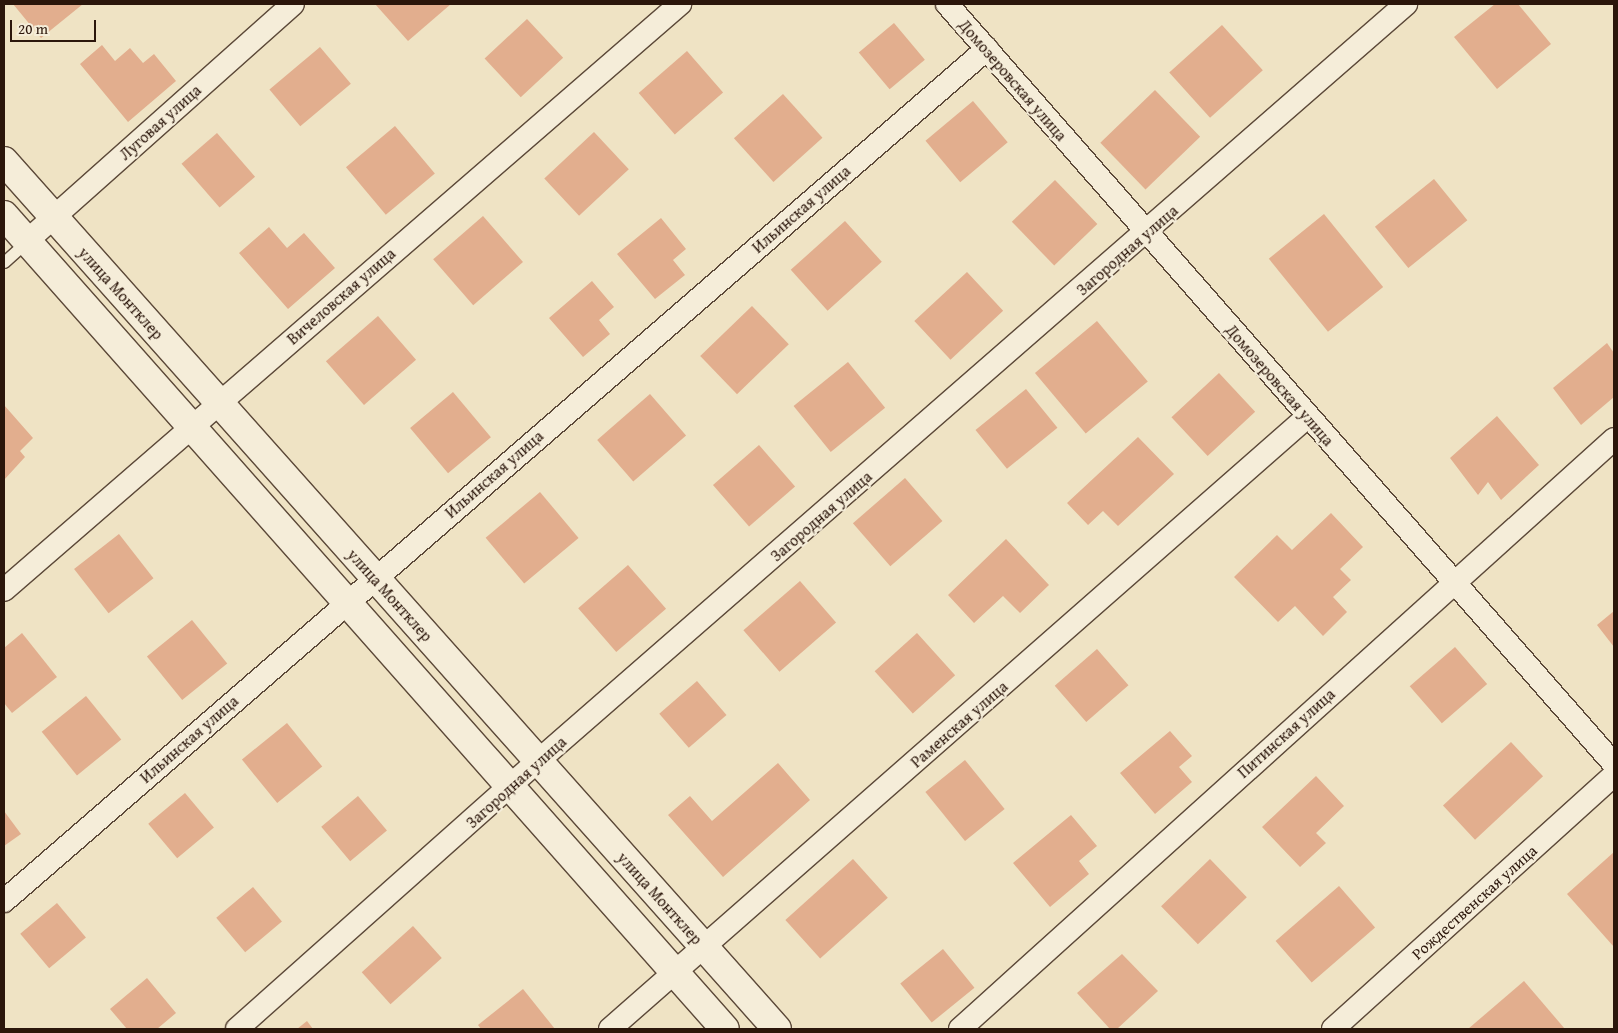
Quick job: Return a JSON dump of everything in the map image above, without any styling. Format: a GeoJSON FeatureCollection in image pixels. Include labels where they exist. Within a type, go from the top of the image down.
{"type":"FeatureCollection","features":[{"type":"Feature","properties":{"kind":"street","name":"Луговая улица"},"geometry":{"type":"LineString","coordinates":[[27,241],[293,4]]}},
{"type":"Feature","properties":{"kind":"street","name":"Вичеловская улица"},"geometry":{"type":"LineString","coordinates":[[4,590],[680,4]]}},
{"type":"Feature","properties":{"kind":"street","name":"Домозеровская улица"},"geometry":{"type":"LineString","coordinates":[[947,4],[1148,232],[1307,417],[1454,580],[1614,764]]}},
{"type":"Feature","properties":{"kind":"street","name":"Загородная улица"},"geometry":{"type":"LineString","coordinates":[[237,1029],[538,761],[1148,232],[1406,4]]}},
{"type":"Feature","properties":{"kind":"street","name":"Ильинская улица"},"geometry":{"type":"LineString","coordinates":[[4,901],[987,49]]}},
{"type":"Feature","properties":{"kind":"street","name":"улица Монтклер"},"geometry":{"type":"LineString","coordinates":[[4,162],[777,1029]]}},
{"type":"Feature","properties":{"kind":"street"},"geometry":{"type":"LineString","coordinates":[[4,215],[193,426],[725,1029]]}},
{"type":"Feature","properties":{"kind":"street","name":"Раменская улица"},"geometry":{"type":"LineString","coordinates":[[610,1029],[1307,417]]}},
{"type":"Feature","properties":{"kind":"street","name":"Питинская улица"},"geometry":{"type":"LineString","coordinates":[[960,1029],[1454,580],[1614,439]]}},
{"type":"Feature","properties":{"kind":"street","name":"Рождественская улица"},"geometry":{"type":"LineString","coordinates":[[1333,1029],[1614,775]]}},
{"type":"Feature","properties":{"kind":"lane"},"geometry":{"type":"LineString","coordinates":[[4,262],[27,241]]}},
{"type":"Feature","properties":{"kind":"building"},"geometry":{"type":"Polygon","coordinates":[[[13,4],[83,4],[41,38],[13,4]]]}},
{"type":"Feature","properties":{"kind":"building"},"geometry":{"type":"Polygon","coordinates":[[[375,4],[451,4],[408,41],[375,4]]]}},
{"type":"Feature","properties":{"kind":"building"},"geometry":{"type":"Polygon","coordinates":[[[1495,4],[1518,4],[1551,44],[1497,89],[1454,37],[1495,4]]]}},
{"type":"Feature","properties":{"kind":"building"},"geometry":{"type":"Polygon","coordinates":[[[527,19],[563,58],[521,97],[485,59],[527,19]]]}},
{"type":"Feature","properties":{"kind":"building"},"geometry":{"type":"Polygon","coordinates":[[[894,23],[925,60],[890,89],[859,53],[894,23]]]}},
{"type":"Feature","properties":{"kind":"building"},"geometry":{"type":"Polygon","coordinates":[[[1222,25],[1263,70],[1210,118],[1169,73],[1222,25]]]}},
{"type":"Feature","properties":{"kind":"building"},"geometry":{"type":"Polygon","coordinates":[[[102,45],[115,61],[130,48],[143,63],[154,54],[176,81],[128,122],[80,64],[102,45]]]}},
{"type":"Feature","properties":{"kind":"building"},"geometry":{"type":"Polygon","coordinates":[[[320,47],[351,84],[300,126],[269,89],[320,47]]]}},
{"type":"Feature","properties":{"kind":"building"},"geometry":{"type":"Polygon","coordinates":[[[687,51],[723,93],[675,134],[639,93],[687,51]]]}},
{"type":"Feature","properties":{"kind":"building"},"geometry":{"type":"Polygon","coordinates":[[[1155,90],[1200,137],[1145,190],[1100,143],[1155,90]]]}},
{"type":"Feature","properties":{"kind":"building"},"geometry":{"type":"Polygon","coordinates":[[[783,94],[822,138],[773,182],[734,138],[783,94]]]}},
{"type":"Feature","properties":{"kind":"building"},"geometry":{"type":"Polygon","coordinates":[[[973,101],[1008,142],[960,182],[926,141],[973,101]]]}},
{"type":"Feature","properties":{"kind":"building"},"geometry":{"type":"Polygon","coordinates":[[[395,126],[435,173],[386,215],[346,167],[395,126]]]}},
{"type":"Feature","properties":{"kind":"building"},"geometry":{"type":"Polygon","coordinates":[[[594,132],[629,169],[579,216],[544,178],[594,132]]]}},
{"type":"Feature","properties":{"kind":"building"},"geometry":{"type":"Polygon","coordinates":[[[217,133],[255,177],[220,208],[182,164],[217,133]]]}},
{"type":"Feature","properties":{"kind":"building"},"geometry":{"type":"Polygon","coordinates":[[[1434,179],[1467,220],[1408,268],[1375,227],[1434,179]]]}},
{"type":"Feature","properties":{"kind":"building"},"geometry":{"type":"Polygon","coordinates":[[[1055,180],[1097,224],[1054,266],[1012,222],[1055,180]]]}},
{"type":"Feature","properties":{"kind":"building"},"geometry":{"type":"Polygon","coordinates":[[[1324,214],[1383,287],[1328,332],[1269,259],[1324,214]]]}},
{"type":"Feature","properties":{"kind":"building"},"geometry":{"type":"Polygon","coordinates":[[[483,216],[523,262],[473,305],[433,259],[483,216]]]}},
{"type":"Feature","properties":{"kind":"building"},"geometry":{"type":"Polygon","coordinates":[[[661,218],[686,249],[673,260],[685,275],[655,299],[617,254],[661,218]]]}},
{"type":"Feature","properties":{"kind":"building"},"geometry":{"type":"Polygon","coordinates":[[[845,221],[882,262],[828,311],[791,270],[845,221]]]}},
{"type":"Feature","properties":{"kind":"building"},"geometry":{"type":"Polygon","coordinates":[[[269,227],[287,248],[304,233],[335,268],[288,309],[239,253],[269,227]]]}},
{"type":"Feature","properties":{"kind":"building"},"geometry":{"type":"Polygon","coordinates":[[[967,272],[1003,311],[950,360],[914,321],[967,272]]]}},
{"type":"Feature","properties":{"kind":"building"},"geometry":{"type":"Polygon","coordinates":[[[592,281],[614,307],[599,320],[610,334],[583,357],[549,318],[592,281]]]}},
{"type":"Feature","properties":{"kind":"building"},"geometry":{"type":"Polygon","coordinates":[[[752,306],[789,344],[737,394],[700,356],[752,306]]]}},
{"type":"Feature","properties":{"kind":"building"},"geometry":{"type":"Polygon","coordinates":[[[378,316],[416,360],[364,405],[326,361],[378,316]]]}},
{"type":"Feature","properties":{"kind":"building"},"geometry":{"type":"Polygon","coordinates":[[[1097,321],[1148,382],[1086,434],[1035,373],[1097,321]]]}},
{"type":"Feature","properties":{"kind":"building"},"geometry":{"type":"Polygon","coordinates":[[[1607,343],[1614,353],[1614,397],[1581,425],[1553,388],[1607,343]]]}},
{"type":"Feature","properties":{"kind":"building"},"geometry":{"type":"Polygon","coordinates":[[[848,362],[885,408],[831,452],[794,406],[848,362]]]}},
{"type":"Feature","properties":{"kind":"building"},"geometry":{"type":"Polygon","coordinates":[[[1219,373],[1255,412],[1208,456],[1171,417],[1219,373]]]}},
{"type":"Feature","properties":{"kind":"building"},"geometry":{"type":"Polygon","coordinates":[[[1026,389],[1057,428],[1007,469],[975,430],[1026,389]]]}},
{"type":"Feature","properties":{"kind":"building"},"geometry":{"type":"Polygon","coordinates":[[[453,392],[491,437],[448,473],[410,428],[453,392]]]}},
{"type":"Feature","properties":{"kind":"building"},"geometry":{"type":"Polygon","coordinates":[[[650,394],[686,436],[633,481],[597,440],[650,394]]]}},
{"type":"Feature","properties":{"kind":"building"},"geometry":{"type":"Polygon","coordinates":[[[4,405],[33,438],[20,451],[25,457],[4,480],[4,405]]]}},
{"type":"Feature","properties":{"kind":"building"},"geometry":{"type":"Polygon","coordinates":[[[1497,416],[1539,465],[1501,500],[1488,482],[1478,495],[1450,458],[1497,416]]]}},
{"type":"Feature","properties":{"kind":"building"},"geometry":{"type":"Polygon","coordinates":[[[1138,437],[1174,474],[1118,526],[1103,511],[1088,525],[1067,503],[1138,437]]]}},
{"type":"Feature","properties":{"kind":"building"},"geometry":{"type":"Polygon","coordinates":[[[759,445],[795,487],[749,527],[713,485],[759,445]]]}},
{"type":"Feature","properties":{"kind":"building"},"geometry":{"type":"Polygon","coordinates":[[[905,478],[942,521],[890,566],[853,523],[905,478]]]}},
{"type":"Feature","properties":{"kind":"building"},"geometry":{"type":"Polygon","coordinates":[[[540,492],[579,538],[524,584],[486,538],[540,492]]]}},
{"type":"Feature","properties":{"kind":"building"},"geometry":{"type":"Polygon","coordinates":[[[1331,513],[1363,547],[1340,569],[1351,580],[1333,597],[1347,612],[1323,636],[1295,606],[1278,622],[1234,577],[1277,535],[1292,550],[1331,513]]]}},
{"type":"Feature","properties":{"kind":"building"},"geometry":{"type":"Polygon","coordinates":[[[119,534],[153,578],[109,613],[74,569],[119,534]]]}},
{"type":"Feature","properties":{"kind":"building"},"geometry":{"type":"Polygon","coordinates":[[[1006,539],[1049,585],[1020,613],[1003,596],[974,623],[948,595],[1006,539]]]}},
{"type":"Feature","properties":{"kind":"building"},"geometry":{"type":"Polygon","coordinates":[[[628,565],[666,609],[616,652],[578,608],[628,565]]]}},
{"type":"Feature","properties":{"kind":"building"},"geometry":{"type":"Polygon","coordinates":[[[800,581],[836,623],[779,672],[743,630],[800,581]]]}},
{"type":"Feature","properties":{"kind":"building"},"geometry":{"type":"Polygon","coordinates":[[[1614,611],[1614,647],[1597,625],[1614,611]]]}},
{"type":"Feature","properties":{"kind":"building"},"geometry":{"type":"Polygon","coordinates":[[[192,620],[227,664],[182,700],[147,657],[192,620]]]}},
{"type":"Feature","properties":{"kind":"building"},"geometry":{"type":"Polygon","coordinates":[[[22,633],[57,677],[12,713],[4,703],[4,648],[22,633]]]}},
{"type":"Feature","properties":{"kind":"building"},"geometry":{"type":"Polygon","coordinates":[[[917,633],[955,675],[913,713],[875,671],[917,633]]]}},
{"type":"Feature","properties":{"kind":"building"},"geometry":{"type":"Polygon","coordinates":[[[1455,647],[1487,684],[1442,723],[1410,686],[1455,647]]]}},
{"type":"Feature","properties":{"kind":"building"},"geometry":{"type":"Polygon","coordinates":[[[1097,649],[1128,685],[1086,722],[1055,686],[1097,649]]]}},
{"type":"Feature","properties":{"kind":"building"},"geometry":{"type":"Polygon","coordinates":[[[697,681],[727,715],[689,748],[659,714],[697,681]]]}},
{"type":"Feature","properties":{"kind":"building"},"geometry":{"type":"Polygon","coordinates":[[[86,696],[121,740],[77,775],[42,732],[86,696]]]}},
{"type":"Feature","properties":{"kind":"building"},"geometry":{"type":"Polygon","coordinates":[[[287,723],[322,767],[277,803],[242,760],[287,723]]]}},
{"type":"Feature","properties":{"kind":"building"},"geometry":{"type":"Polygon","coordinates":[[[1170,731],[1192,756],[1179,767],[1192,782],[1155,814],[1120,773],[1170,731]]]}},
{"type":"Feature","properties":{"kind":"building"},"geometry":{"type":"Polygon","coordinates":[[[1511,742],[1543,776],[1475,840],[1443,805],[1511,742]]]}},
{"type":"Feature","properties":{"kind":"building"},"geometry":{"type":"Polygon","coordinates":[[[965,760],[1005,809],[965,841],[925,792],[965,760]]]}},
{"type":"Feature","properties":{"kind":"building"},"geometry":{"type":"Polygon","coordinates":[[[778,763],[810,800],[723,877],[668,815],[690,796],[712,821],[778,763]]]}},
{"type":"Feature","properties":{"kind":"building"},"geometry":{"type":"Polygon","coordinates":[[[1316,776],[1344,806],[1316,833],[1326,843],[1300,867],[1262,827],[1316,776]]]}},
{"type":"Feature","properties":{"kind":"building"},"geometry":{"type":"Polygon","coordinates":[[[185,793],[214,827],[177,858],[148,824],[185,793]]]}},
{"type":"Feature","properties":{"kind":"building"},"geometry":{"type":"Polygon","coordinates":[[[358,796],[387,830],[350,861],[321,827],[358,796]]]}},
{"type":"Feature","properties":{"kind":"building"},"geometry":{"type":"Polygon","coordinates":[[[4,811],[21,834],[4,846],[4,811]]]}},
{"type":"Feature","properties":{"kind":"building"},"geometry":{"type":"Polygon","coordinates":[[[1071,815],[1097,846],[1079,861],[1089,874],[1050,907],[1013,863],[1071,815]]]}},
{"type":"Feature","properties":{"kind":"building"},"geometry":{"type":"Polygon","coordinates":[[[1614,852],[1614,947],[1567,894],[1614,852]]]}},
{"type":"Feature","properties":{"kind":"building"},"geometry":{"type":"Polygon","coordinates":[[[853,859],[888,898],[820,959],[785,920],[853,859]]]}},
{"type":"Feature","properties":{"kind":"building"},"geometry":{"type":"Polygon","coordinates":[[[1210,859],[1247,897],[1198,944],[1161,906],[1210,859]]]}},
{"type":"Feature","properties":{"kind":"building"},"geometry":{"type":"Polygon","coordinates":[[[1339,886],[1375,928],[1312,983],[1276,941],[1339,886]]]}},
{"type":"Feature","properties":{"kind":"building"},"geometry":{"type":"Polygon","coordinates":[[[253,887],[282,921],[245,952],[216,918],[253,887]]]}},
{"type":"Feature","properties":{"kind":"building"},"geometry":{"type":"Polygon","coordinates":[[[57,903],[86,937],[49,968],[20,934],[57,903]]]}},
{"type":"Feature","properties":{"kind":"building"},"geometry":{"type":"Polygon","coordinates":[[[413,926],[442,958],[390,1004],[362,972],[413,926]]]}},
{"type":"Feature","properties":{"kind":"building"},"geometry":{"type":"Polygon","coordinates":[[[943,949],[974,988],[932,1022],[900,984],[943,949]]]}},
{"type":"Feature","properties":{"kind":"building"},"geometry":{"type":"Polygon","coordinates":[[[1122,954],[1158,991],[1117,1029],[1110,1029],[1077,993],[1122,954]]]}},
{"type":"Feature","properties":{"kind":"building"},"geometry":{"type":"Polygon","coordinates":[[[147,978],[176,1013],[157,1029],[127,1029],[110,1009],[147,978]]]}},
{"type":"Feature","properties":{"kind":"building"},"geometry":{"type":"Polygon","coordinates":[[[1524,981],[1565,1029],[1468,1029],[1524,981]]]}},
{"type":"Feature","properties":{"kind":"building"},"geometry":{"type":"Polygon","coordinates":[[[523,989],[555,1029],[481,1029],[478,1025],[523,989]]]}},
{"type":"Feature","properties":{"kind":"building"},"geometry":{"type":"Polygon","coordinates":[[[307,1021],[313,1029],[297,1029],[307,1021]]]}}]}
